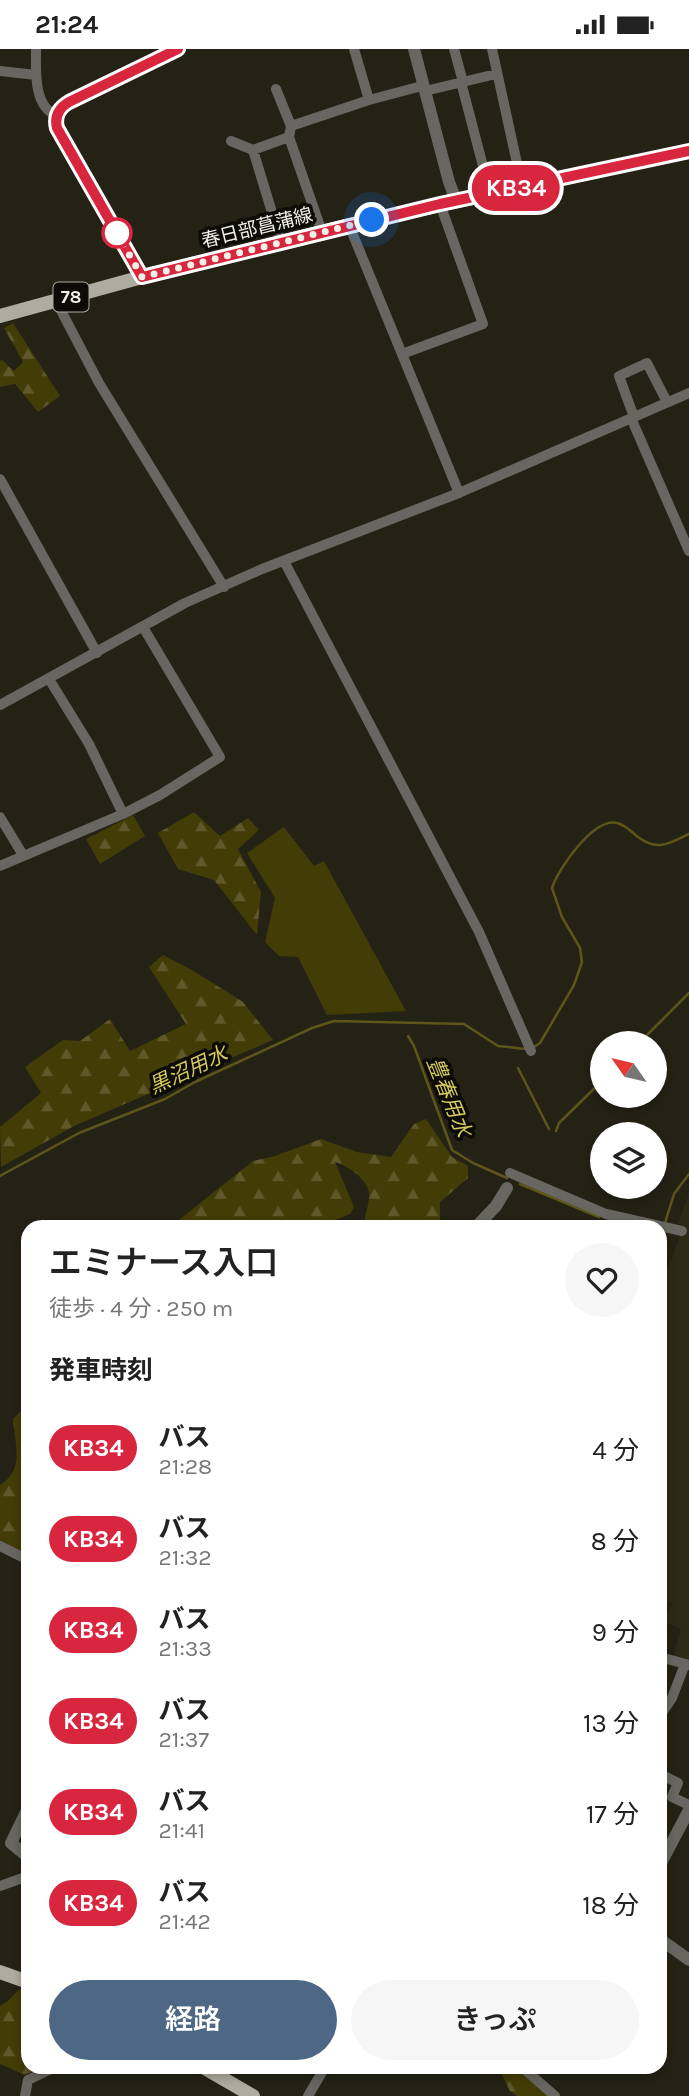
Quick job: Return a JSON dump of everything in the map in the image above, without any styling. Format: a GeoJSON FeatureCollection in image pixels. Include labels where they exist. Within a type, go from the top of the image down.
{"type":"FeatureCollection","features":[{"type":"Feature","properties":{"kind":"main road","name":"春日部菖蒲線"},"geometry":{"type":"LineString","coordinates":[[0,316],[349,225],[689,151]]}},
{"type":"Feature","properties":{"kind":"main road"},"geometry":{"type":"LineString","coordinates":[[0,1972],[21,1980]]}},
{"type":"Feature","properties":{"kind":"main road"},"geometry":{"type":"LineString","coordinates":[[215,2074],[253,2096]]}},
{"type":"Feature","properties":{"kind":"street"},"geometry":{"type":"LineString","coordinates":[[36,49],[36,75],[43,104],[46,110],[56,115]]}},
{"type":"Feature","properties":{"kind":"street"},"geometry":{"type":"LineString","coordinates":[[142,277],[57,128],[56,115],[69,102],[158,53],[178,49]]}},
{"type":"Feature","properties":{"kind":"street"},"geometry":{"type":"LineString","coordinates":[[354,49],[369,100]]}},
{"type":"Feature","properties":{"kind":"street"},"geometry":{"type":"LineString","coordinates":[[414,49],[449,183],[456,200]]}},
{"type":"Feature","properties":{"kind":"street"},"geometry":{"type":"LineString","coordinates":[[454,49],[490,193]]}},
{"type":"Feature","properties":{"kind":"street"},"geometry":{"type":"LineString","coordinates":[[492,49],[523,186]]}},
{"type":"Feature","properties":{"kind":"street"},"geometry":{"type":"LineString","coordinates":[[0,71],[36,75]]}},
{"type":"Feature","properties":{"kind":"street"},"geometry":{"type":"LineString","coordinates":[[230,141],[253,149],[369,100],[496,73]]}},
{"type":"Feature","properties":{"kind":"street"},"geometry":{"type":"LineString","coordinates":[[276,89],[322,232]]}},
{"type":"Feature","properties":{"kind":"street"},"geometry":{"type":"LineString","coordinates":[[253,149],[281,242]]}},
{"type":"Feature","properties":{"kind":"street"},"geometry":{"type":"LineString","coordinates":[[402,354],[483,324],[440,204]]}},
{"type":"Feature","properties":{"kind":"street"},"geometry":{"type":"LineString","coordinates":[[349,225],[459,493]]}},
{"type":"Feature","properties":{"kind":"street"},"geometry":{"type":"LineString","coordinates":[[56,301],[99,383],[224,587]]}},
{"type":"Feature","properties":{"kind":"street"},"geometry":{"type":"LineString","coordinates":[[667,403],[647,363],[619,376],[633,418],[689,551]]}},
{"type":"Feature","properties":{"kind":"street"},"geometry":{"type":"LineString","coordinates":[[0,705],[185,604],[284,561],[459,493],[689,393]]}},
{"type":"Feature","properties":{"kind":"street"},"geometry":{"type":"LineString","coordinates":[[0,479],[97,653]]}},
{"type":"Feature","properties":{"kind":"street"},"geometry":{"type":"LineString","coordinates":[[284,561],[479,932],[531,1051]]}},
{"type":"Feature","properties":{"kind":"street"},"geometry":{"type":"LineString","coordinates":[[0,866],[123,814],[160,795],[220,757],[143,627]]}},
{"type":"Feature","properties":{"kind":"street"},"geometry":{"type":"LineString","coordinates":[[49,679],[89,744],[123,814]]}},
{"type":"Feature","properties":{"kind":"street"},"geometry":{"type":"LineString","coordinates":[[0,817],[23,855]]}},
{"type":"Feature","properties":{"kind":"street"},"geometry":{"type":"LineString","coordinates":[[483,1220],[496,1206],[513,1174],[606,1214],[633,1220]]}},
{"type":"Feature","properties":{"kind":"street"},"geometry":{"type":"LineString","coordinates":[[667,1228],[682,1231]]}},
{"type":"Feature","properties":{"kind":"street"},"geometry":{"type":"LineString","coordinates":[[0,1546],[21,1556]]}},
{"type":"Feature","properties":{"kind":"street"},"geometry":{"type":"LineString","coordinates":[[667,1659],[687,1665],[667,1706]]}},
{"type":"Feature","properties":{"kind":"street"},"geometry":{"type":"LineString","coordinates":[[667,1778],[678,1783],[672,1797],[689,1808],[667,1851]]}},
{"type":"Feature","properties":{"kind":"street"},"geometry":{"type":"LineString","coordinates":[[21,1822],[11,1843],[21,1851]]}},
{"type":"Feature","properties":{"kind":"street"},"geometry":{"type":"LineString","coordinates":[[0,1886],[21,1878]]}},
{"type":"Feature","properties":{"kind":"street"},"geometry":{"type":"LineString","coordinates":[[667,1945],[689,1960]]}},
{"type":"Feature","properties":{"kind":"street"},"geometry":{"type":"LineString","coordinates":[[25,2096],[28,2080],[40,2074]]}},
{"type":"Feature","properties":{"kind":"street"},"geometry":{"type":"LineString","coordinates":[[308,2096],[321,2074]]}},
{"type":"Feature","properties":{"kind":"street"},"geometry":{"type":"LineString","coordinates":[[530,2074],[555,2096]]}},
{"type":"Feature","properties":{"kind":"shaded area"},"geometry":{"type":"Polygon","coordinates":[[[689,1193],[689,1662],[673,1657],[681,1629],[667,1623],[672,1603],[667,1600],[667,1270],[684,1225],[678,1224],[689,1193]]]}},
{"type":"Feature","properties":{"kind":"green space"},"geometry":{"type":"Polygon","coordinates":[[[13,323],[60,396],[38,412],[15,384],[0,387],[0,361],[14,371],[23,362],[4,328],[13,323]]]}},
{"type":"Feature","properties":{"kind":"green space"},"geometry":{"type":"Polygon","coordinates":[[[194,812],[220,836],[248,818],[259,830],[238,849],[261,892],[257,935],[214,880],[178,869],[158,833],[194,812]]]}},
{"type":"Feature","properties":{"kind":"green space"},"geometry":{"type":"Polygon","coordinates":[[[133,815],[145,836],[100,864],[86,839],[133,815]]]}},
{"type":"Feature","properties":{"kind":"green space"},"geometry":{"type":"Polygon","coordinates":[[[284,827],[314,866],[324,861],[406,1011],[327,1015],[298,957],[279,956],[265,942],[275,898],[247,853],[284,827]]]}},
{"type":"Feature","properties":{"kind":"green space"},"geometry":{"type":"Polygon","coordinates":[[[163,955],[243,1002],[273,1040],[74,1126],[1,1167],[0,1127],[41,1093],[25,1067],[63,1040],[80,1041],[110,1019],[130,1051],[186,1024],[149,967],[163,955]]]}},
{"type":"Feature","properties":{"kind":"green space"},"geometry":{"type":"Polygon","coordinates":[[[426,1119],[452,1157],[468,1166],[468,1178],[440,1202],[440,1220],[365,1220],[369,1196],[367,1187],[355,1173],[335,1162],[354,1207],[350,1214],[335,1220],[179,1220],[253,1161],[321,1139],[357,1152],[391,1157],[414,1124],[426,1119]]]}},
{"type":"Feature","properties":{"kind":"green space"},"geometry":{"type":"Polygon","coordinates":[[[21,1411],[21,1556],[0,1546],[0,1485],[13,1472],[17,1456],[13,1419],[21,1411]]]}},
{"type":"Feature","properties":{"kind":"green space"},"geometry":{"type":"Polygon","coordinates":[[[21,1989],[21,2073],[0,2064],[0,2006],[21,1989]]]}},
{"type":"Feature","properties":{"kind":"green space"},"geometry":{"type":"Polygon","coordinates":[[[502,2074],[524,2074],[548,2096],[517,2096],[510,2091],[502,2074]]]}},
{"type":"Feature","properties":{"kind":"waterway"},"geometry":{"type":"LineString","coordinates":[[534,1047],[540,1043],[574,985],[582,962],[580,948],[562,917],[552,888],[570,856],[590,834],[610,823],[620,824],[645,842],[658,845],[689,834]]}},
{"type":"Feature","properties":{"kind":"waterway"},"geometry":{"type":"LineString","coordinates":[[651,1031],[689,993]]}},
{"type":"Feature","properties":{"kind":"waterway","name":"黒沼用水"},"geometry":{"type":"LineString","coordinates":[[0,1176],[79,1133],[165,1099],[195,1082],[312,1028],[334,1021],[464,1024],[498,1046],[525,1049]]}},
{"type":"Feature","properties":{"kind":"waterway","name":"豊春用水"},"geometry":{"type":"LineString","coordinates":[[408,1036],[452,1150],[507,1178]]}},
{"type":"Feature","properties":{"kind":"waterway"},"geometry":{"type":"LineString","coordinates":[[518,1068],[549,1129]]}},
{"type":"Feature","properties":{"kind":"waterway"},"geometry":{"type":"LineString","coordinates":[[556,1131],[559,1123],[590,1093]]}},
{"type":"Feature","properties":{"kind":"waterway","name":"豊春用水"},"geometry":{"type":"LineString","coordinates":[[666,1220],[674,1194],[689,1174]]}},
{"type":"Feature","properties":{"kind":"waterway","name":"豊春用水"},"geometry":{"type":"LineString","coordinates":[[520,1184],[599,1217]]}},
{"type":"Feature","properties":{"kind":"bus line","name":"KB34"},"geometry":{"type":"LineString","coordinates":[[178,49],[69,102],[56,115],[57,128],[142,277],[440,204],[689,151]]}},
{"type":"Feature","properties":{"kind":"route"},"geometry":{"type":"LineString","coordinates":[[117,233],[142,277],[372,220]]}}]}
